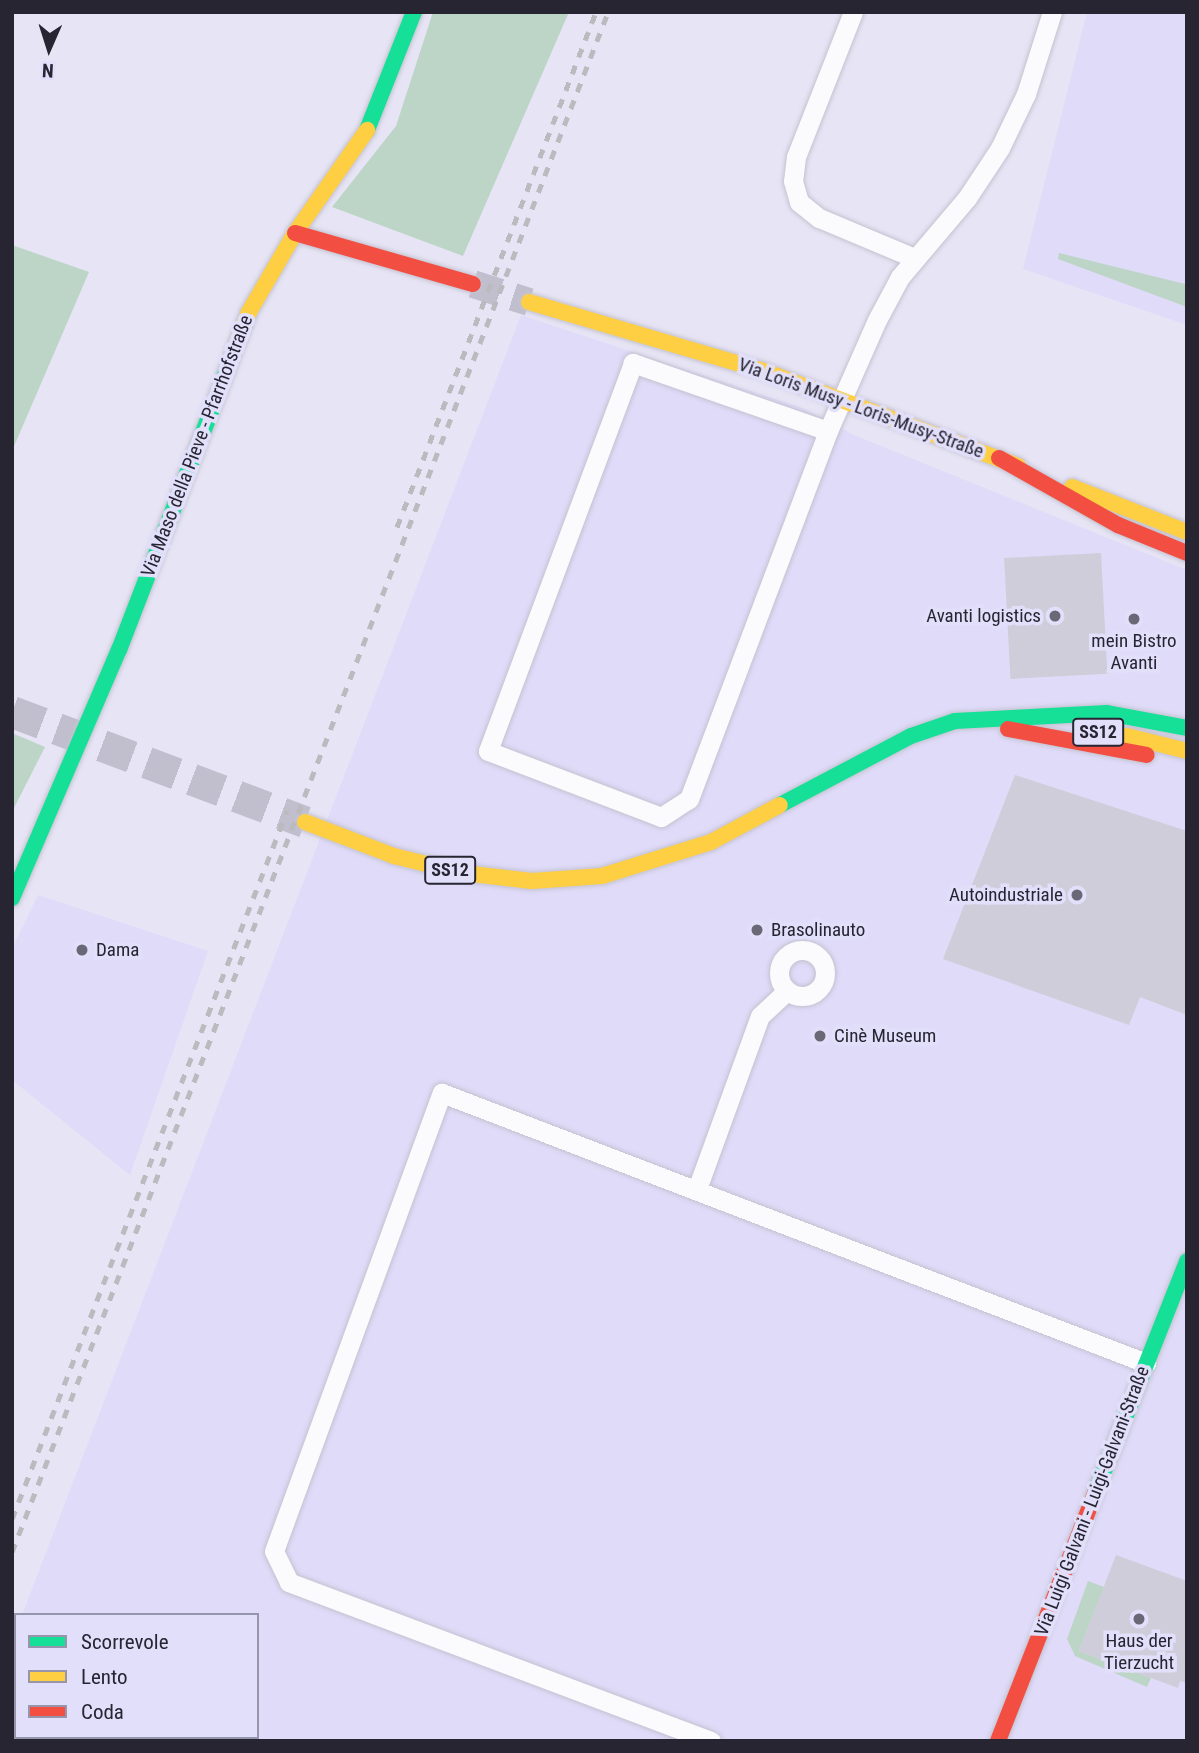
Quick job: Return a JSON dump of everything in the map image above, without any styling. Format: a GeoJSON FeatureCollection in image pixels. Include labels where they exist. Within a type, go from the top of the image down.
{"type":"FeatureCollection","features":[{"type":"Feature","properties":{"kind":"main road","name":"Via Maso della Pieve - Pfarrhofstraße"},"geometry":{"type":"LineString","coordinates":[[12,898],[119,650],[219,379],[249,312],[295,233],[366,133],[414,12]]}},
{"type":"Feature","properties":{"kind":"main road"},"geometry":{"type":"LineString","coordinates":[[295,233],[473,284]]}},
{"type":"Feature","properties":{"kind":"main road","name":"Via Loris Musy - Loris-Musy-Straße"},"geometry":{"type":"LineString","coordinates":[[529,302],[682,345],[841,399],[1187,532]]}},
{"type":"Feature","properties":{"kind":"main road"},"geometry":{"type":"LineString","coordinates":[[999,458],[1118,525],[1187,554]]}},
{"type":"Feature","properties":{"kind":"main road","name":"SS12"},"geometry":{"type":"LineString","coordinates":[[305,822],[394,856],[463,873],[532,881],[602,876],[711,842],[892,750],[911,736],[955,721],[1060,712],[1169,723],[1187,728]]}},
{"type":"Feature","properties":{"kind":"main road"},"geometry":{"type":"LineString","coordinates":[[1007,729],[1090,742],[1187,766]]}},
{"type":"Feature","properties":{"kind":"main road","name":"SS12"},"geometry":{"type":"LineString","coordinates":[[892,750],[964,732],[1007,729],[1108,733],[1187,751]]}},
{"type":"Feature","properties":{"kind":"main road","name":"Via Luigi Galvani - Luigi-Galvani-Straße"},"geometry":{"type":"LineString","coordinates":[[998,1741],[1187,1261]]}},
{"type":"Feature","properties":{"kind":"street"},"geometry":{"type":"LineString","coordinates":[[853,12],[796,158],[793,181],[799,202],[819,218],[914,258]]}},
{"type":"Feature","properties":{"kind":"street"},"geometry":{"type":"LineString","coordinates":[[828,431],[634,363],[488,751],[661,817],[689,799],[828,431],[877,320],[914,258],[967,198],[1000,148],[1026,94],[1052,12]]}},
{"type":"Feature","properties":{"kind":"street"},"geometry":{"type":"LineString","coordinates":[[697,1189],[760,1016],[787,991]]}},
{"type":"Feature","properties":{"kind":"street"},"geometry":{"type":"LineString","coordinates":[[711,1741],[289,1582],[274,1551],[442,1093],[1146,1363]]}},
{"type":"Feature","properties":{"kind":"shaded area"},"geometry":{"type":"Polygon","coordinates":[[[1087,12],[1187,12],[1187,325],[1023,269],[1087,12]]]}},
{"type":"Feature","properties":{"kind":"shaded area"},"geometry":{"type":"Polygon","coordinates":[[[521,315],[803,408],[854,435],[1187,570],[1187,1741],[12,1741],[14,1686],[14,1739],[259,1739],[259,1613],[23,1613],[521,315]]]}},
{"type":"Feature","properties":{"kind":"shaded area"},"geometry":{"type":"Polygon","coordinates":[[[38,895],[208,951],[130,1175],[12,1080],[12,949],[38,895]]]}},
{"type":"Feature","properties":{"kind":"green space"},"geometry":{"type":"Polygon","coordinates":[[[433,12],[569,12],[463,256],[332,207],[396,126],[433,12]]]}},
{"type":"Feature","properties":{"kind":"green space"},"geometry":{"type":"Polygon","coordinates":[[[12,245],[89,272],[12,451],[12,245]]]}},
{"type":"Feature","properties":{"kind":"green space"},"geometry":{"type":"Polygon","coordinates":[[[1059,253],[1185,284],[1187,307],[1058,259],[1059,253]]]}},
{"type":"Feature","properties":{"kind":"green space"},"geometry":{"type":"Polygon","coordinates":[[[12,733],[45,747],[12,812],[12,733]]]}},
{"type":"Feature","properties":{"kind":"green space"},"geometry":{"type":"Polygon","coordinates":[[[1088,1581],[1104,1587],[1079,1651],[1151,1678],[1147,1687],[1075,1656],[1067,1639],[1088,1581]]]}},
{"type":"Feature","properties":{"kind":"building","name":"Avanti logistics"},"geometry":{"type":"Polygon","coordinates":[[[1101,553],[1107,674],[1010,679],[1004,558],[1101,553]]]}},
{"type":"Feature","properties":{"kind":"building","name":"Autoindustriale"},"geometry":{"type":"Polygon","coordinates":[[[1015,775],[1187,831],[1187,1015],[1140,997],[1129,1025],[943,959],[1015,775]]]}},
{"type":"Feature","properties":{"kind":"building","name":"Haus der Tierzucht"},"geometry":{"type":"Polygon","coordinates":[[[1116,1555],[1187,1581],[1187,1683],[1180,1681],[1178,1688],[1079,1651],[1116,1555]]]}},
{"type":"Feature","properties":{"kind":"tunnel"},"geometry":{"type":"LineString","coordinates":[[473,284],[529,302]]}},
{"type":"Feature","properties":{"kind":"tunnel"},"geometry":{"type":"LineString","coordinates":[[12,712],[305,822]]}},
{"type":"Feature","properties":{"kind":"railway"},"geometry":{"type":"LineString","coordinates":[[397,527],[596,12]]}},
{"type":"Feature","properties":{"kind":"railway"},"geometry":{"type":"LineString","coordinates":[[12,1552],[608,12]]}},
{"type":"Feature","properties":{"kind":"railway"},"geometry":{"type":"LineString","coordinates":[[12,1519],[287,811]]}},
{"type":"Feature","properties":{"kind":"traffic: fast"},"geometry":{"type":"LineString","coordinates":[[367,130],[414,12]]}},
{"type":"Feature","properties":{"kind":"traffic: fast"},"geometry":{"type":"LineString","coordinates":[[12,898],[119,650],[231,359]]}},
{"type":"Feature","properties":{"kind":"traffic: fast"},"geometry":{"type":"LineString","coordinates":[[780,805],[911,736],[955,721],[1107,713],[1187,728]]}},
{"type":"Feature","properties":{"kind":"traffic: fast"},"geometry":{"type":"LineString","coordinates":[[1096,1491],[1187,1261]]}},
{"type":"Feature","properties":{"kind":"traffic: slow"},"geometry":{"type":"LineString","coordinates":[[231,359],[249,312],[295,233],[367,130]]}},
{"type":"Feature","properties":{"kind":"traffic: slow"},"geometry":{"type":"LineString","coordinates":[[529,302],[764,371],[1018,466]]}},
{"type":"Feature","properties":{"kind":"traffic: slow"},"geometry":{"type":"LineString","coordinates":[[1072,487],[1187,532]]}},
{"type":"Feature","properties":{"kind":"traffic: slow"},"geometry":{"type":"LineString","coordinates":[[1127,736],[1187,751]]}},
{"type":"Feature","properties":{"kind":"traffic: slow"},"geometry":{"type":"LineString","coordinates":[[305,822],[394,856],[463,873],[532,881],[602,876],[711,842],[780,805]]}},
{"type":"Feature","properties":{"kind":"traffic: jam"},"geometry":{"type":"LineString","coordinates":[[295,233],[473,284]]}},
{"type":"Feature","properties":{"kind":"traffic: jam"},"geometry":{"type":"LineString","coordinates":[[999,458],[1118,525],[1187,553]]}},
{"type":"Feature","properties":{"kind":"traffic: jam"},"geometry":{"type":"LineString","coordinates":[[1008,729],[1147,755]]}},
{"type":"Feature","properties":{"kind":"traffic: jam"},"geometry":{"type":"LineString","coordinates":[[998,1741],[1096,1491]]}},
{"type":"Feature","properties":{"kind":"place","name":"Avanti logistics"},"geometry":{"type":"Point","coordinates":[1055,616]}},
{"type":"Feature","properties":{"kind":"place","name":"mein Bistro Avanti"},"geometry":{"type":"Point","coordinates":[1134,619]}},
{"type":"Feature","properties":{"kind":"place","name":"Autoindustriale"},"geometry":{"type":"Point","coordinates":[1077,895]}},
{"type":"Feature","properties":{"kind":"place","name":"Brasolinauto"},"geometry":{"type":"Point","coordinates":[757,930]}},
{"type":"Feature","properties":{"kind":"place","name":"Dama"},"geometry":{"type":"Point","coordinates":[82,950]}},
{"type":"Feature","properties":{"kind":"place","name":"Cinè Museum"},"geometry":{"type":"Point","coordinates":[820,1036]}},
{"type":"Feature","properties":{"kind":"place","name":"Haus der Tierzucht"},"geometry":{"type":"Point","coordinates":[1139,1619]}}]}
